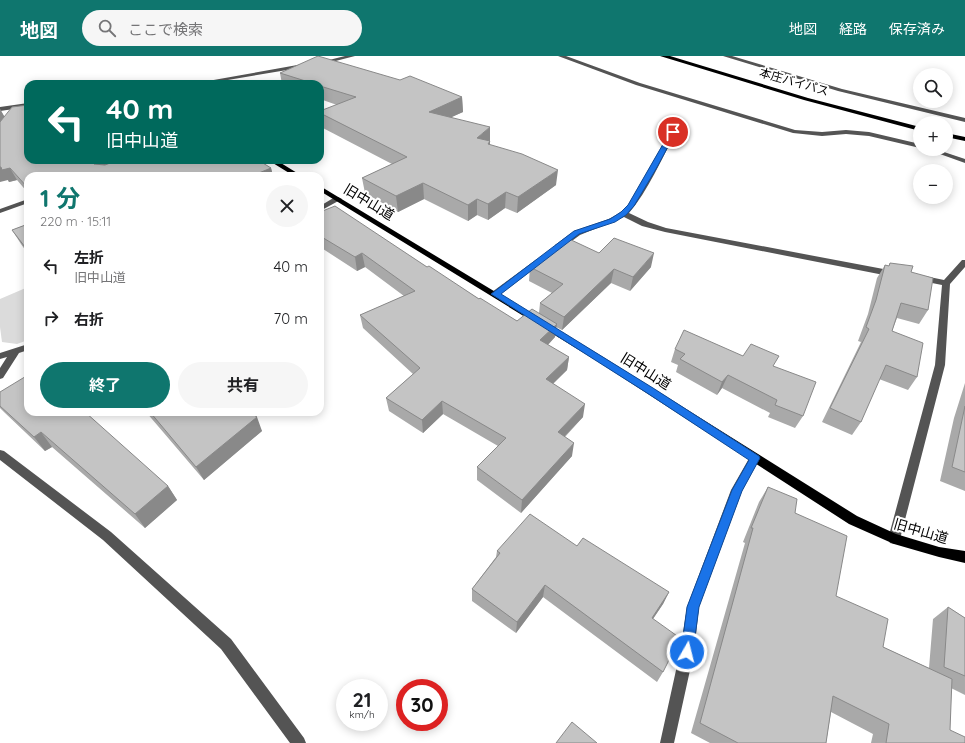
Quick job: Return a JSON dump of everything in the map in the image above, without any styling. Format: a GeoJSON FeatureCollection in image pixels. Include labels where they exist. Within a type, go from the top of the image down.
{"type":"FeatureCollection","features":[{"type":"Feature","properties":{"kind":"highway","name":"本庄バイパス"},"geometry":{"type":"LineString","coordinates":[[663,56],[806,99],[913,127]]}},
{"type":"Feature","properties":{"kind":"highway"},"geometry":{"type":"LineString","coordinates":[[953,137],[965,140]]}},
{"type":"Feature","properties":{"kind":"main road"},"geometry":{"type":"LineString","coordinates":[[279,164],[292,172]]}},
{"type":"Feature","properties":{"kind":"main road","name":"旧中山道"},"geometry":{"type":"LineString","coordinates":[[324,190],[650,390],[853,520],[894,540],[965,557]]}},
{"type":"Feature","properties":{"kind":"street"},"geometry":{"type":"LineString","coordinates":[[317,63],[352,56]]}},
{"type":"Feature","properties":{"kind":"street"},"geometry":{"type":"LineString","coordinates":[[561,56],[638,84],[795,132],[822,134],[846,132],[869,134],[913,144]]}},
{"type":"Feature","properties":{"kind":"street"},"geometry":{"type":"LineString","coordinates":[[726,56],[840,90],[965,120]]}},
{"type":"Feature","properties":{"kind":"street"},"geometry":{"type":"LineString","coordinates":[[218,80],[310,65]]}},
{"type":"Feature","properties":{"kind":"street"},"geometry":{"type":"LineString","coordinates":[[0,108],[24,105]]}},
{"type":"Feature","properties":{"kind":"street"},"geometry":{"type":"LineString","coordinates":[[495,294],[577,233],[613,220],[624,214],[631,206],[673,132]]}},
{"type":"Feature","properties":{"kind":"street"},"geometry":{"type":"LineString","coordinates":[[950,156],[965,161]]}},
{"type":"Feature","properties":{"kind":"street"},"geometry":{"type":"LineString","coordinates":[[324,206],[338,199]]}},
{"type":"Feature","properties":{"kind":"street"},"geometry":{"type":"LineString","coordinates":[[0,211],[24,202]]}},
{"type":"Feature","properties":{"kind":"street"},"geometry":{"type":"LineString","coordinates":[[624,214],[645,224],[665,230],[718,239],[758,250],[946,283]]}},
{"type":"Feature","properties":{"kind":"street"},"geometry":{"type":"LineString","coordinates":[[894,540],[940,365],[946,283],[965,262]]}},
{"type":"Feature","properties":{"kind":"street"},"geometry":{"type":"LineString","coordinates":[[0,356],[24,348]]}},
{"type":"Feature","properties":{"kind":"street"},"geometry":{"type":"LineString","coordinates":[[0,376],[16,350]]}},
{"type":"Feature","properties":{"kind":"street"},"geometry":{"type":"LineString","coordinates":[[0,454],[107,536],[226,644],[299,743]]}},
{"type":"Feature","properties":{"kind":"street"},"geometry":{"type":"LineString","coordinates":[[667,743],[687,652],[693,607],[737,490],[755,458]]}},
{"type":"Feature","properties":{"kind":"shaded area"},"geometry":{"type":"Polygon","coordinates":[[[24,289],[24,341],[17,344],[2,342],[0,327],[0,299],[24,289]]]}},
{"type":"Feature","properties":{"kind":"building"},"geometry":{"type":"Polygon","coordinates":[[[318,56],[400,80],[410,76],[462,97],[429,112],[490,127],[477,138],[490,141],[488,144],[522,154],[558,170],[518,197],[506,192],[488,204],[477,199],[468,205],[423,183],[396,196],[362,178],[407,157],[324,115],[324,109],[356,97],[324,87],[324,80],[302,80],[280,73],[318,56]]]}},
{"type":"Feature","properties":{"kind":"building"},"geometry":{"type":"Polygon","coordinates":[[[24,106],[24,164],[264,164],[271,168],[261,172],[24,172],[24,184],[10,168],[2,170],[0,167],[0,122],[12,107],[24,106]]]}},
{"type":"Feature","properties":{"kind":"building"},"geometry":{"type":"Polygon","coordinates":[[[335,206],[427,267],[429,266],[479,299],[480,298],[517,321],[532,309],[557,324],[540,340],[569,357],[546,379],[585,404],[558,432],[574,443],[522,500],[477,467],[506,438],[442,401],[422,420],[386,398],[420,368],[360,315],[415,291],[362,253],[355,257],[324,238],[324,210],[335,206]]]}},
{"type":"Feature","properties":{"kind":"building"},"geometry":{"type":"Polygon","coordinates":[[[24,226],[24,246],[12,230],[24,226]]]}},
{"type":"Feature","properties":{"kind":"building"},"geometry":{"type":"Polygon","coordinates":[[[567,238],[599,253],[614,238],[654,253],[633,277],[614,269],[564,317],[540,303],[563,284],[530,267],[567,238]]]}},
{"type":"Feature","properties":{"kind":"building"},"geometry":{"type":"Polygon","coordinates":[[[890,263],[913,266],[911,272],[933,278],[928,310],[901,303],[892,331],[923,343],[917,377],[886,365],[861,422],[830,408],[869,329],[866,327],[876,300],[885,265],[889,266],[890,263]]]}},
{"type":"Feature","properties":{"kind":"building"},"geometry":{"type":"Polygon","coordinates":[[[684,330],[743,356],[751,344],[779,356],[773,366],[816,382],[803,416],[775,405],[777,400],[728,375],[722,382],[680,359],[685,354],[675,349],[684,330]]]}},
{"type":"Feature","properties":{"kind":"building"},"geometry":{"type":"Polygon","coordinates":[[[24,377],[24,416],[89,416],[168,486],[135,514],[41,432],[34,437],[0,406],[0,392],[24,377]]]}},
{"type":"Feature","properties":{"kind":"building"},"geometry":{"type":"Polygon","coordinates":[[[965,406],[965,472],[952,467],[965,406]]]}},
{"type":"Feature","properties":{"kind":"building"},"geometry":{"type":"Polygon","coordinates":[[[153,416],[257,417],[196,467],[153,416]]]}},
{"type":"Feature","properties":{"kind":"building"},"geometry":{"type":"Polygon","coordinates":[[[768,487],[797,499],[795,513],[847,536],[836,596],[888,619],[883,647],[952,679],[950,730],[965,737],[965,743],[886,743],[889,724],[833,696],[826,743],[738,743],[700,723],[753,528],[751,528],[768,487]]]}},
{"type":"Feature","properties":{"kind":"building"},"geometry":{"type":"Polygon","coordinates":[[[530,514],[577,546],[583,538],[669,592],[652,618],[680,638],[663,672],[545,585],[517,622],[472,589],[500,553],[497,551],[530,514]]]}},
{"type":"Feature","properties":{"kind":"building"},"geometry":{"type":"Polygon","coordinates":[[[948,607],[965,618],[965,676],[944,667],[948,607]]]}},
{"type":"Feature","properties":{"kind":"building"},"geometry":{"type":"Polygon","coordinates":[[[572,722],[597,743],[556,743],[572,722]]]}},
{"type":"Feature","properties":{"kind":"route"},"geometry":{"type":"LineString","coordinates":[[673,132],[631,206],[624,214],[613,220],[598,224],[577,233],[495,294],[650,390],[755,458],[737,490],[693,607],[687,652]]}}]}
